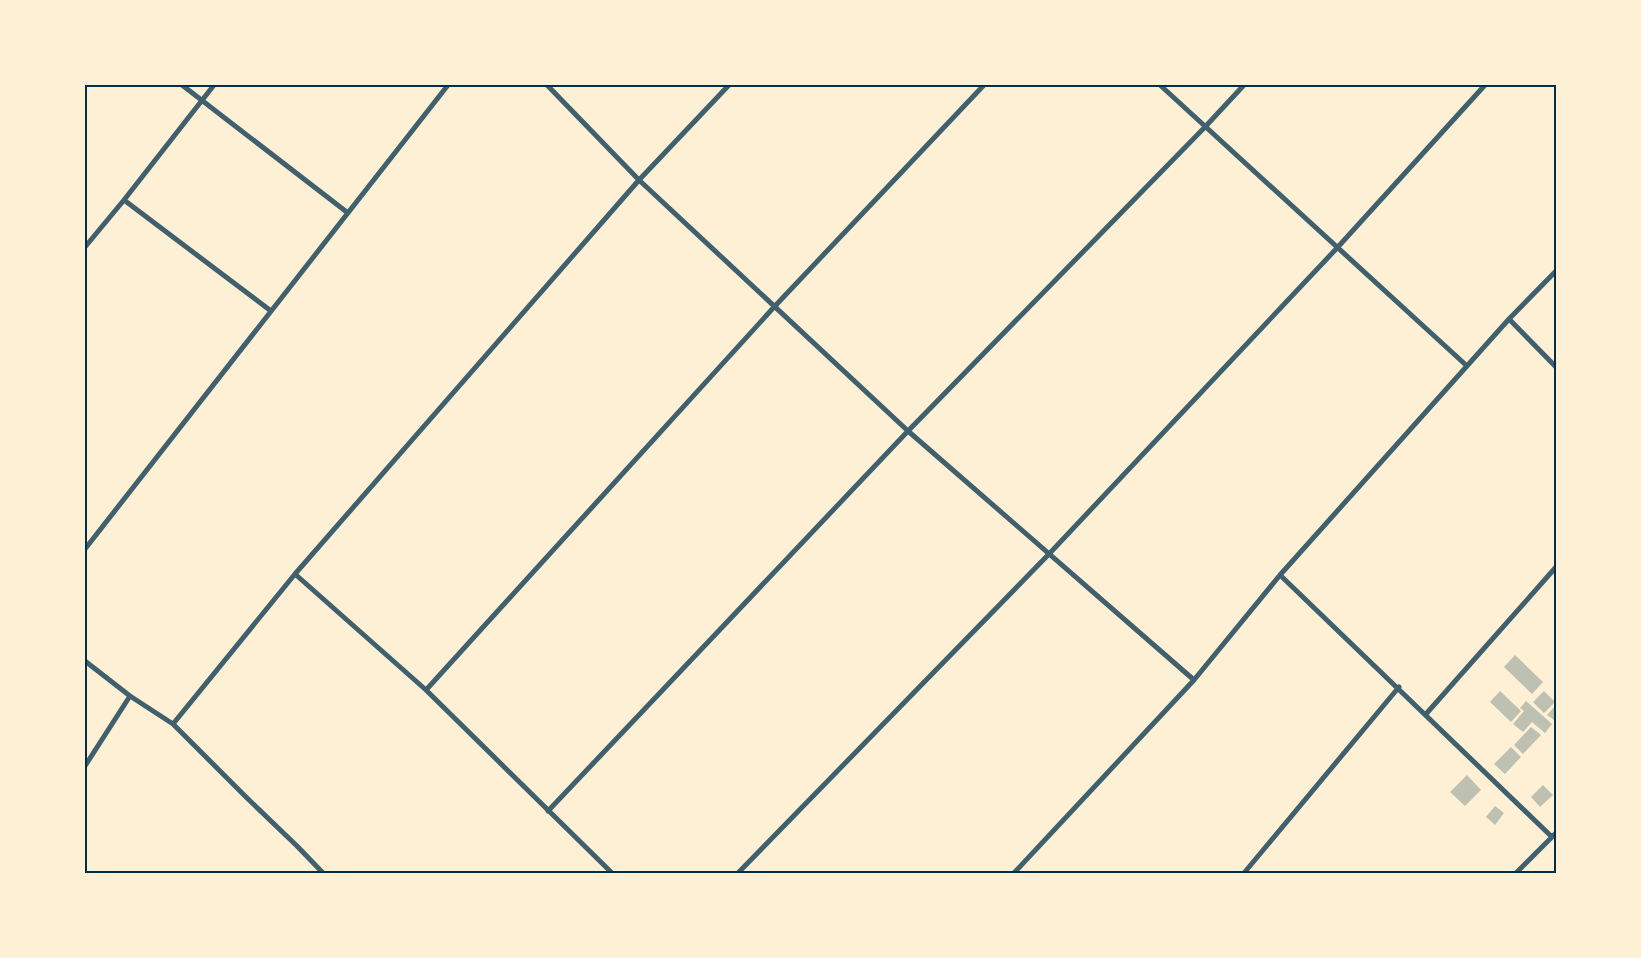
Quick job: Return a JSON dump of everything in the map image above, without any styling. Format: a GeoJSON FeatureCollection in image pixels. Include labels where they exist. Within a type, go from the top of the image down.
{"type":"FeatureCollection","features":[{"type":"Feature","properties":{"kind":"street"},"geometry":{"type":"LineString","coordinates":[[182,85],[348,213]]}},
{"type":"Feature","properties":{"kind":"street"},"geometry":{"type":"LineString","coordinates":[[85,247],[214,85]]}},
{"type":"Feature","properties":{"kind":"street"},"geometry":{"type":"LineString","coordinates":[[85,549],[448,85]]}},
{"type":"Feature","properties":{"kind":"street"},"geometry":{"type":"LineString","coordinates":[[548,85],[639,180],[908,431],[1194,680]]}},
{"type":"Feature","properties":{"kind":"street"},"geometry":{"type":"LineString","coordinates":[[173,724],[295,574],[639,180],[729,85]]}},
{"type":"Feature","properties":{"kind":"street"},"geometry":{"type":"LineString","coordinates":[[426,690],[775,306],[984,85]]}},
{"type":"Feature","properties":{"kind":"street"},"geometry":{"type":"LineString","coordinates":[[1160,85],[1467,366]]}},
{"type":"Feature","properties":{"kind":"street"},"geometry":{"type":"LineString","coordinates":[[548,811],[908,431],[1244,85]]}},
{"type":"Feature","properties":{"kind":"street"},"geometry":{"type":"LineString","coordinates":[[738,873],[1049,554],[1337,248],[1485,85]]}},
{"type":"Feature","properties":{"kind":"street"},"geometry":{"type":"LineString","coordinates":[[124,200],[271,311]]}},
{"type":"Feature","properties":{"kind":"street"},"geometry":{"type":"LineString","coordinates":[[1014,873],[1194,680],[1280,574],[1509,319],[1556,271]]}},
{"type":"Feature","properties":{"kind":"street"},"geometry":{"type":"LineString","coordinates":[[1509,319],[1556,367]]}},
{"type":"Feature","properties":{"kind":"street"},"geometry":{"type":"LineString","coordinates":[[1426,714],[1556,567]]}},
{"type":"Feature","properties":{"kind":"street"},"geometry":{"type":"LineString","coordinates":[[295,574],[426,690],[612,873]]}},
{"type":"Feature","properties":{"kind":"street"},"geometry":{"type":"LineString","coordinates":[[1280,574],[1554,835],[1516,873]]}},
{"type":"Feature","properties":{"kind":"street"},"geometry":{"type":"LineString","coordinates":[[85,661],[130,696],[173,724],[322,873]]}},
{"type":"Feature","properties":{"kind":"street"},"geometry":{"type":"LineString","coordinates":[[1244,873],[1398,687]]}},
{"type":"Feature","properties":{"kind":"street"},"geometry":{"type":"LineString","coordinates":[[85,766],[130,696]]}},
{"type":"Feature","properties":{"kind":"building"},"geometry":{"type":"Polygon","coordinates":[[[1515,655],[1543,682],[1532,694],[1504,667],[1515,655]]]}},
{"type":"Feature","properties":{"kind":"building"},"geometry":{"type":"Polygon","coordinates":[[[1500,691],[1521,711],[1511,722],[1490,702],[1500,691]]]}},
{"type":"Feature","properties":{"kind":"building"},"geometry":{"type":"Polygon","coordinates":[[[1544,691],[1555,702],[1544,713],[1533,702],[1544,691]]]}},
{"type":"Feature","properties":{"kind":"building"},"geometry":{"type":"Polygon","coordinates":[[[1526,701],[1552,724],[1545,733],[1532,722],[1523,732],[1513,724],[1524,711],[1520,708],[1526,701]]]}},
{"type":"Feature","properties":{"kind":"building"},"geometry":{"type":"Polygon","coordinates":[[[1556,705],[1556,718],[1554,720],[1547,715],[1556,705]]]}},
{"type":"Feature","properties":{"kind":"building"},"geometry":{"type":"Polygon","coordinates":[[[1531,727],[1541,735],[1523,754],[1514,745],[1531,727]]]}},
{"type":"Feature","properties":{"kind":"building"},"geometry":{"type":"Polygon","coordinates":[[[1511,747],[1521,757],[1505,774],[1494,764],[1511,747]]]}},
{"type":"Feature","properties":{"kind":"building"},"geometry":{"type":"Polygon","coordinates":[[[1467,775],[1481,790],[1465,806],[1450,792],[1467,775]]]}},
{"type":"Feature","properties":{"kind":"building"},"geometry":{"type":"Polygon","coordinates":[[[1543,785],[1553,795],[1540,807],[1531,797],[1543,785]]]}},
{"type":"Feature","properties":{"kind":"building"},"geometry":{"type":"Polygon","coordinates":[[[1495,806],[1504,813],[1495,825],[1486,817],[1495,806]]]}}]}
